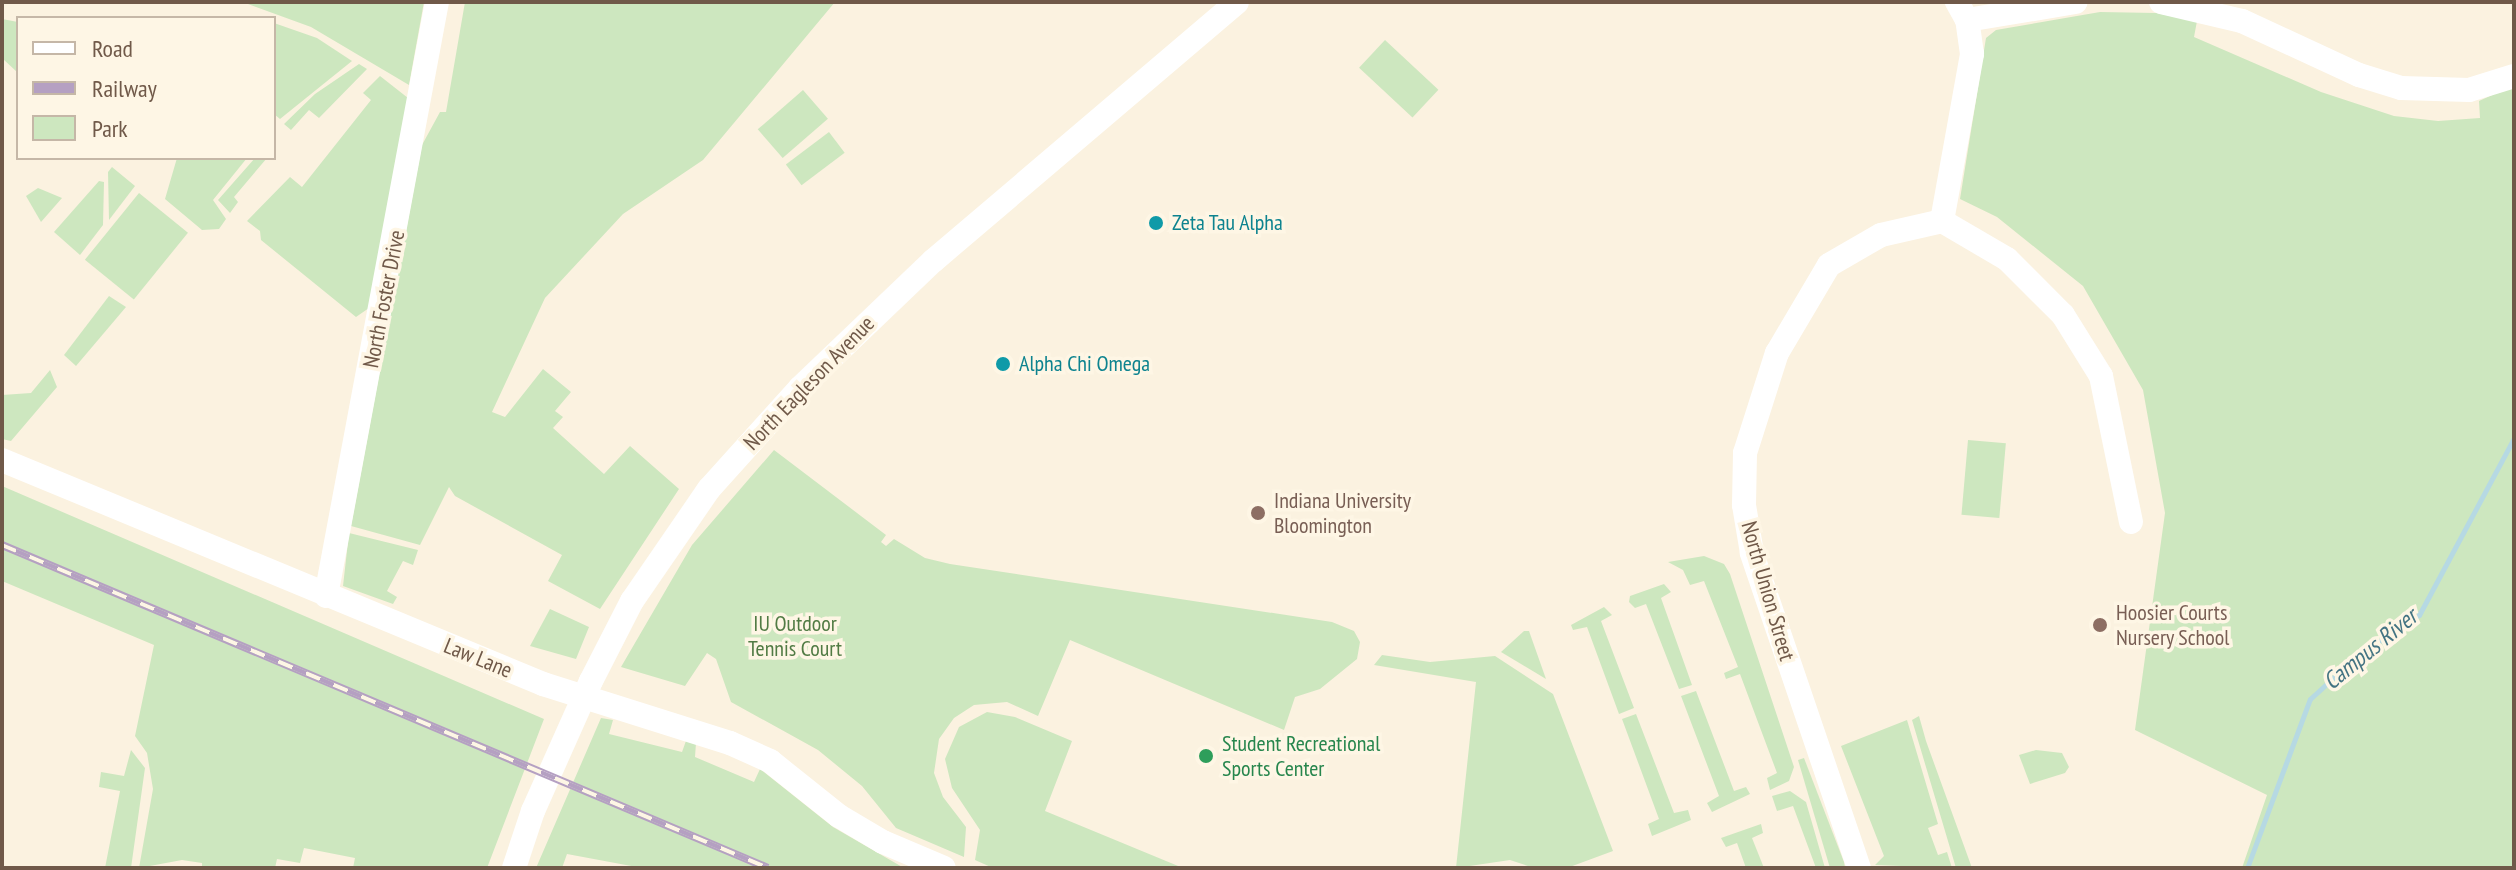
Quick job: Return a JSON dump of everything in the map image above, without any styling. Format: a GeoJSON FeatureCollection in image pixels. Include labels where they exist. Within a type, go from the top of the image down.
{"type":"FeatureCollection","features":[{"type":"Feature","properties":{"kind":"street","name":"North Foster Drive"},"geometry":{"type":"LineString","coordinates":[[326,596],[437,2]]}},
{"type":"Feature","properties":{"kind":"street","name":"North Eagleson Avenue"},"geometry":{"type":"LineString","coordinates":[[514,868],[533,811],[583,699],[671,538],[768,421],[951,244],[1237,2]]}},
{"type":"Feature","properties":{"kind":"street"},"geometry":{"type":"LineString","coordinates":[[2076,2],[1962,11],[1970,69],[1942,221],[2007,259],[2063,315],[2101,376],[2131,522]]}},
{"type":"Feature","properties":{"kind":"street"},"geometry":{"type":"LineString","coordinates":[[2161,2],[2242,21],[2359,75],[2401,88],[2469,90],[2514,76]]}},
{"type":"Feature","properties":{"kind":"street","name":"North Union Street"},"geometry":{"type":"LineString","coordinates":[[1859,868],[1752,553],[1744,505],[1745,453],[1777,353],[1829,265],[1881,235],[1942,221]]}},
{"type":"Feature","properties":{"kind":"street","name":"Law Lane"},"geometry":{"type":"LineString","coordinates":[[2,460],[326,596],[583,699],[691,730],[770,761],[839,816],[883,842],[944,868]]}},
{"type":"Feature","properties":{"kind":"green space"},"geometry":{"type":"Polygon","coordinates":[[[424,2],[409,85],[311,27],[248,4],[424,2]]]}},
{"type":"Feature","properties":{"kind":"green space"},"geometry":{"type":"Polygon","coordinates":[[[465,2],[835,2],[703,160],[623,214],[545,298],[492,412],[505,417],[543,369],[571,392],[555,411],[563,417],[553,428],[604,474],[630,446],[679,489],[600,609],[548,581],[562,555],[455,496],[449,487],[420,545],[351,526],[422,145],[440,112],[446,112],[465,2]]]}},
{"type":"Feature","properties":{"kind":"green space"},"geometry":{"type":"Polygon","coordinates":[[[2100,12],[2156,13],[2197,21],[2194,37],[2321,92],[2394,116],[2438,121],[2480,118],[2479,101],[2514,85],[2514,868],[2242,868],[2267,795],[2135,730],[2165,513],[2143,390],[2083,286],[1997,217],[1960,199],[1986,38],[1996,30],[2100,12]]]}},
{"type":"Feature","properties":{"kind":"green space"},"geometry":{"type":"Polygon","coordinates":[[[2,19],[16,22],[16,71],[2,58],[2,19]]]}},
{"type":"Feature","properties":{"kind":"green space"},"geometry":{"type":"Polygon","coordinates":[[[276,24],[317,38],[352,61],[280,119],[276,116],[276,24]]]}},
{"type":"Feature","properties":{"kind":"green space"},"geometry":{"type":"Polygon","coordinates":[[[1385,40],[1438,90],[1412,118],[1359,68],[1385,40]]]}},
{"type":"Feature","properties":{"kind":"green space"},"geometry":{"type":"Polygon","coordinates":[[[359,64],[367,69],[319,118],[309,110],[291,130],[284,124],[315,94],[359,64]]]}},
{"type":"Feature","properties":{"kind":"green space"},"geometry":{"type":"Polygon","coordinates":[[[380,76],[408,98],[369,308],[356,317],[261,240],[260,231],[247,221],[290,177],[302,187],[371,100],[363,93],[380,76]]]}},
{"type":"Feature","properties":{"kind":"green space"},"geometry":{"type":"Polygon","coordinates":[[[803,90],[828,119],[783,158],[758,129],[803,90]]]}},
{"type":"Feature","properties":{"kind":"green space"},"geometry":{"type":"Polygon","coordinates":[[[829,132],[845,153],[802,185],[786,164],[829,132]]]}},
{"type":"Feature","properties":{"kind":"green space"},"geometry":{"type":"Polygon","coordinates":[[[176,160],[245,160],[213,200],[226,219],[219,229],[202,230],[165,199],[176,160]]]}},
{"type":"Feature","properties":{"kind":"green space"},"geometry":{"type":"Polygon","coordinates":[[[253,160],[265,160],[234,197],[238,202],[230,213],[218,200],[253,160]]]}},
{"type":"Feature","properties":{"kind":"green space"},"geometry":{"type":"Polygon","coordinates":[[[112,167],[135,186],[109,220],[108,172],[112,167]]]}},
{"type":"Feature","properties":{"kind":"green space"},"geometry":{"type":"Polygon","coordinates":[[[99,181],[104,182],[103,225],[80,255],[54,232],[99,181]]]}},
{"type":"Feature","properties":{"kind":"green space"},"geometry":{"type":"Polygon","coordinates":[[[38,188],[62,198],[41,222],[26,196],[38,188]]]}},
{"type":"Feature","properties":{"kind":"green space"},"geometry":{"type":"Polygon","coordinates":[[[139,193],[188,233],[134,299],[85,260],[139,193]]]}},
{"type":"Feature","properties":{"kind":"green space"},"geometry":{"type":"Polygon","coordinates":[[[109,296],[126,307],[76,366],[64,355],[109,296]]]}},
{"type":"Feature","properties":{"kind":"green space"},"geometry":{"type":"Polygon","coordinates":[[[50,370],[57,387],[11,441],[2,439],[2,395],[31,393],[50,370]]]}},
{"type":"Feature","properties":{"kind":"green space"},"geometry":{"type":"Polygon","coordinates":[[[1968,440],[2006,443],[1999,518],[1961,515],[1968,440]]]}},
{"type":"Feature","properties":{"kind":"green space","name":"IU Outdoor Tennis Court"},"geometry":{"type":"Polygon","coordinates":[[[774,450],[886,535],[881,542],[886,546],[894,539],[925,558],[950,564],[1332,622],[1354,631],[1360,642],[1357,659],[1320,689],[1295,697],[1284,730],[1070,640],[1038,716],[1007,702],[974,705],[954,718],[939,739],[934,773],[943,797],[966,827],[964,857],[896,828],[862,786],[818,750],[731,702],[716,659],[707,653],[685,686],[621,667],[692,545],[774,450]]]}},
{"type":"Feature","properties":{"kind":"green space"},"geometry":{"type":"Polygon","coordinates":[[[2,486],[544,719],[487,868],[353,868],[355,858],[304,848],[300,863],[277,859],[275,868],[202,868],[202,863],[182,860],[139,868],[153,789],[147,753],[135,736],[154,645],[2,581],[2,486]]]}},
{"type":"Feature","properties":{"kind":"green space"},"geometry":{"type":"Polygon","coordinates":[[[349,533],[418,550],[413,565],[403,561],[387,591],[397,597],[393,604],[343,586],[349,533]]]}},
{"type":"Feature","properties":{"kind":"green space"},"geometry":{"type":"Polygon","coordinates":[[[1704,556],[1724,564],[1730,574],[1794,767],[1789,781],[1770,790],[1767,778],[1777,773],[1740,674],[1726,679],[1724,673],[1738,667],[1704,581],[1690,585],[1683,570],[1668,562],[1704,556]]]}},
{"type":"Feature","properties":{"kind":"green space"},"geometry":{"type":"Polygon","coordinates":[[[1664,584],[1671,592],[1661,598],[1692,685],[1679,689],[1646,604],[1635,608],[1629,602],[1630,596],[1664,584]]]}},
{"type":"Feature","properties":{"kind":"green space"},"geometry":{"type":"Polygon","coordinates":[[[1604,607],[1612,615],[1601,621],[1634,708],[1619,714],[1587,627],[1573,630],[1571,625],[1604,607]]]}},
{"type":"Feature","properties":{"kind":"green space"},"geometry":{"type":"Polygon","coordinates":[[[550,609],[589,627],[576,659],[530,646],[550,609]]]}},
{"type":"Feature","properties":{"kind":"green space"},"geometry":{"type":"Polygon","coordinates":[[[1524,631],[1529,631],[1546,679],[1501,652],[1524,631]]]}},
{"type":"Feature","properties":{"kind":"green space"},"geometry":{"type":"Polygon","coordinates":[[[1382,655],[1430,662],[1495,656],[1553,694],[1613,851],[1567,868],[1534,868],[1510,860],[1456,868],[1476,682],[1374,665],[1382,655]]]}},
{"type":"Feature","properties":{"kind":"green space"},"geometry":{"type":"Polygon","coordinates":[[[1696,691],[1734,791],[1746,787],[1750,794],[1712,812],[1707,803],[1719,796],[1681,696],[1696,691]]]}},
{"type":"Feature","properties":{"kind":"green space"},"geometry":{"type":"Polygon","coordinates":[[[987,712],[1015,717],[1072,741],[1045,811],[1183,868],[993,868],[975,860],[980,830],[952,788],[945,759],[959,727],[987,712]]]}},
{"type":"Feature","properties":{"kind":"green space"},"geometry":{"type":"Polygon","coordinates":[[[1636,714],[1674,813],[1688,810],[1691,820],[1652,836],[1648,824],[1659,819],[1622,719],[1636,714]]]}},
{"type":"Feature","properties":{"kind":"green space"},"geometry":{"type":"Polygon","coordinates":[[[1919,716],[1972,868],[1956,868],[1912,720],[1919,716]]]}},
{"type":"Feature","properties":{"kind":"green space"},"geometry":{"type":"Polygon","coordinates":[[[601,718],[613,720],[609,734],[682,752],[687,738],[696,743],[695,757],[754,782],[760,769],[833,827],[904,868],[642,868],[567,854],[562,868],[536,868],[601,718]]]}},
{"type":"Feature","properties":{"kind":"green space"},"geometry":{"type":"Polygon","coordinates":[[[1907,720],[1938,824],[1928,828],[1938,855],[1947,852],[1952,868],[1875,865],[1884,856],[1841,746],[1907,720]]]}},
{"type":"Feature","properties":{"kind":"green space"},"geometry":{"type":"Polygon","coordinates":[[[131,750],[145,768],[131,868],[105,868],[120,791],[99,787],[101,772],[124,776],[131,750]]]}},
{"type":"Feature","properties":{"kind":"green space"},"geometry":{"type":"Polygon","coordinates":[[[2036,750],[2062,753],[2069,767],[2065,773],[2030,784],[2019,755],[2036,750]]]}},
{"type":"Feature","properties":{"kind":"green space"},"geometry":{"type":"Polygon","coordinates":[[[1804,758],[1845,868],[1830,868],[1798,760],[1804,758]]]}},
{"type":"Feature","properties":{"kind":"green space"},"geometry":{"type":"Polygon","coordinates":[[[1790,791],[1806,802],[1825,868],[1816,868],[1793,806],[1777,811],[1772,796],[1790,791]]]}},
{"type":"Feature","properties":{"kind":"green space"},"geometry":{"type":"Polygon","coordinates":[[[1761,824],[1763,833],[1752,838],[1764,868],[1746,868],[1737,843],[1726,847],[1721,838],[1761,824]]]}},
{"type":"Feature","properties":{"kind":"waterway","name":"Campus River"},"geometry":{"type":"LineString","coordinates":[[2247,868],[2310,699],[2358,655],[2419,615],[2514,438]]}},
{"type":"Feature","properties":{"kind":"railway"},"geometry":{"type":"LineString","coordinates":[[2,545],[768,868]]}},
{"type":"Feature","properties":{"kind":"place","name":"Zeta Tau Alpha"},"geometry":{"type":"Point","coordinates":[1156,223]}},
{"type":"Feature","properties":{"kind":"place","name":"Alpha Chi Omega"},"geometry":{"type":"Point","coordinates":[1003,364]}},
{"type":"Feature","properties":{"kind":"place","name":"Indiana University Bloomington"},"geometry":{"type":"Point","coordinates":[1258,513]}},
{"type":"Feature","properties":{"kind":"place","name":"Hoosier Courts Nursery School"},"geometry":{"type":"Point","coordinates":[2100,625]}},
{"type":"Feature","properties":{"kind":"place","name":"Student Recreational Sports Center"},"geometry":{"type":"Point","coordinates":[1206,756]}}]}
